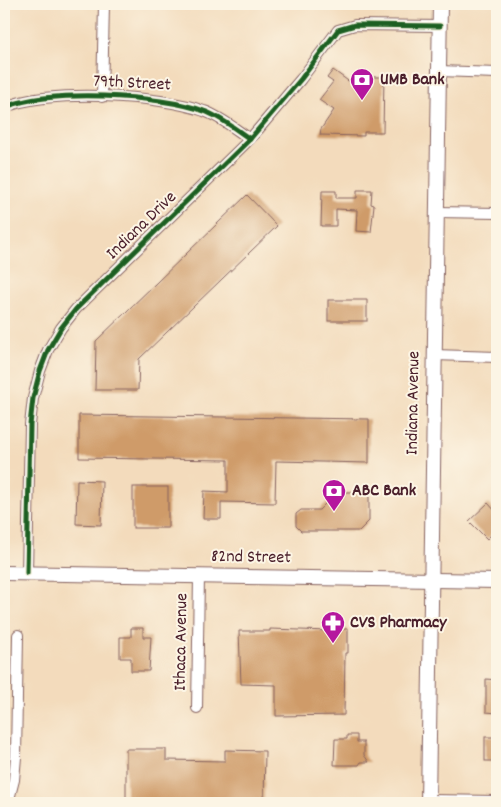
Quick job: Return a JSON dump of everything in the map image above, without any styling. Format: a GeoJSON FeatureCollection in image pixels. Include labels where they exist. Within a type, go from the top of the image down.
{"type":"FeatureCollection","features":[{"type":"Feature","properties":{"kind":"main road","name":"Indiana Avenue"},"geometry":{"type":"LineString","coordinates":[[428,801],[440,4]]}},
{"type":"Feature","properties":{"kind":"main road","name":"82nd Street"},"geometry":{"type":"LineString","coordinates":[[4,573],[497,581]]}},
{"type":"Feature","properties":{"kind":"street"},"geometry":{"type":"LineString","coordinates":[[102,98],[104,4]]}},
{"type":"Feature","properties":{"kind":"street","name":"Indiana Drive"},"geometry":{"type":"LineString","coordinates":[[27,573],[30,425],[33,398],[48,350],[61,328],[76,309],[250,139],[301,79],[338,30],[356,25],[440,26]]}},
{"type":"Feature","properties":{"kind":"street"},"geometry":{"type":"LineString","coordinates":[[439,71],[497,72]]}},
{"type":"Feature","properties":{"kind":"street","name":"79th Street"},"geometry":{"type":"LineString","coordinates":[[4,108],[15,102],[43,97],[156,99],[183,104],[215,116],[250,139]]}},
{"type":"Feature","properties":{"kind":"street"},"geometry":{"type":"LineString","coordinates":[[436,212],[497,213]]}},
{"type":"Feature","properties":{"kind":"street"},"geometry":{"type":"LineString","coordinates":[[434,356],[497,357]]}},
{"type":"Feature","properties":{"kind":"street","name":"Ithaca Avenue"},"geometry":{"type":"LineString","coordinates":[[197,708],[199,576]]}},
{"type":"Feature","properties":{"kind":"street"},"geometry":{"type":"LineString","coordinates":[[8,803],[14,780],[16,757],[18,635]]}},
{"type":"Feature","properties":{"kind":"street"},"geometry":{"type":"LineString","coordinates":[[428,801],[497,800]]}},
{"type":"Feature","properties":{"kind":"building","name":"UMB Bank"},"geometry":{"type":"Polygon","coordinates":[[[333,70],[351,83],[366,84],[366,77],[384,77],[383,132],[364,132],[364,136],[320,135],[321,129],[334,110],[319,100],[333,82],[327,78],[333,70]]]}},
{"type":"Feature","properties":{"kind":"building"},"geometry":{"type":"Polygon","coordinates":[[[357,190],[372,190],[371,204],[374,205],[371,232],[356,231],[357,210],[336,209],[336,226],[321,226],[322,191],[336,191],[336,198],[357,198],[357,190]]]}},
{"type":"Feature","properties":{"kind":"building"},"geometry":{"type":"Polygon","coordinates":[[[247,195],[277,226],[139,359],[138,390],[95,390],[96,341],[247,195]]]}},
{"type":"Feature","properties":{"kind":"building"},"geometry":{"type":"Polygon","coordinates":[[[328,300],[367,300],[367,321],[328,321],[328,300]]]}},
{"type":"Feature","properties":{"kind":"building"},"geometry":{"type":"Polygon","coordinates":[[[79,415],[369,419],[369,463],[276,461],[275,503],[221,502],[221,519],[203,519],[204,491],[228,492],[228,460],[79,458],[79,415]]]}},
{"type":"Feature","properties":{"kind":"building"},"geometry":{"type":"Polygon","coordinates":[[[77,480],[102,481],[101,525],[76,524],[77,480]]]}},
{"type":"Feature","properties":{"kind":"building"},"geometry":{"type":"Polygon","coordinates":[[[133,487],[168,487],[168,528],[133,528],[133,487]]]}},
{"type":"Feature","properties":{"kind":"building","name":"ABC Bank"},"geometry":{"type":"Polygon","coordinates":[[[337,492],[365,492],[369,497],[369,521],[359,531],[301,531],[296,526],[296,514],[301,510],[319,510],[337,492]]]}},
{"type":"Feature","properties":{"kind":"building"},"geometry":{"type":"Polygon","coordinates":[[[488,503],[497,513],[497,529],[487,539],[469,521],[488,503]]]}},
{"type":"Feature","properties":{"kind":"building"},"geometry":{"type":"Polygon","coordinates":[[[131,628],[143,628],[143,637],[151,637],[149,671],[131,671],[131,658],[120,658],[120,637],[131,637],[131,628]]]}},
{"type":"Feature","properties":{"kind":"building"},"geometry":{"type":"Polygon","coordinates":[[[270,629],[330,631],[330,629],[348,629],[348,653],[345,653],[344,715],[276,716],[276,685],[241,684],[239,631],[270,631],[270,629]]]}},
{"type":"Feature","properties":{"kind":"building"},"geometry":{"type":"Polygon","coordinates":[[[486,679],[497,680],[497,713],[486,712],[486,679]]]}},
{"type":"Feature","properties":{"kind":"building"},"geometry":{"type":"Polygon","coordinates":[[[347,735],[357,735],[357,742],[364,742],[364,755],[369,762],[361,762],[359,765],[334,765],[335,739],[347,739],[347,735]]]}},
{"type":"Feature","properties":{"kind":"building"},"geometry":{"type":"Polygon","coordinates":[[[485,737],[497,737],[497,761],[485,761],[485,737]]]}},
{"type":"Feature","properties":{"kind":"building"},"geometry":{"type":"Polygon","coordinates":[[[126,749],[166,749],[166,760],[225,761],[225,750],[265,751],[264,803],[126,803],[126,749]]]}},
{"type":"Feature","properties":{"kind":"cycle path"},"geometry":{"type":"LineString","coordinates":[[27,573],[30,425],[33,398],[48,350],[61,328],[76,309],[250,139],[301,79],[338,30],[355,25],[440,26]]}},
{"type":"Feature","properties":{"kind":"cycle path"},"geometry":{"type":"LineString","coordinates":[[4,108],[22,102],[74,96],[103,96],[161,101],[185,105],[216,116],[250,139]]}},
{"type":"Feature","properties":{"kind":"place","name":"UMB Bank"},"geometry":{"type":"Point","coordinates":[362,101]}},
{"type":"Feature","properties":{"kind":"place","name":"ABC Bank"},"geometry":{"type":"Point","coordinates":[334,512]}},
{"type":"Feature","properties":{"kind":"place","name":"CVS Pharmacy"},"geometry":{"type":"Point","coordinates":[333,644]}}]}
